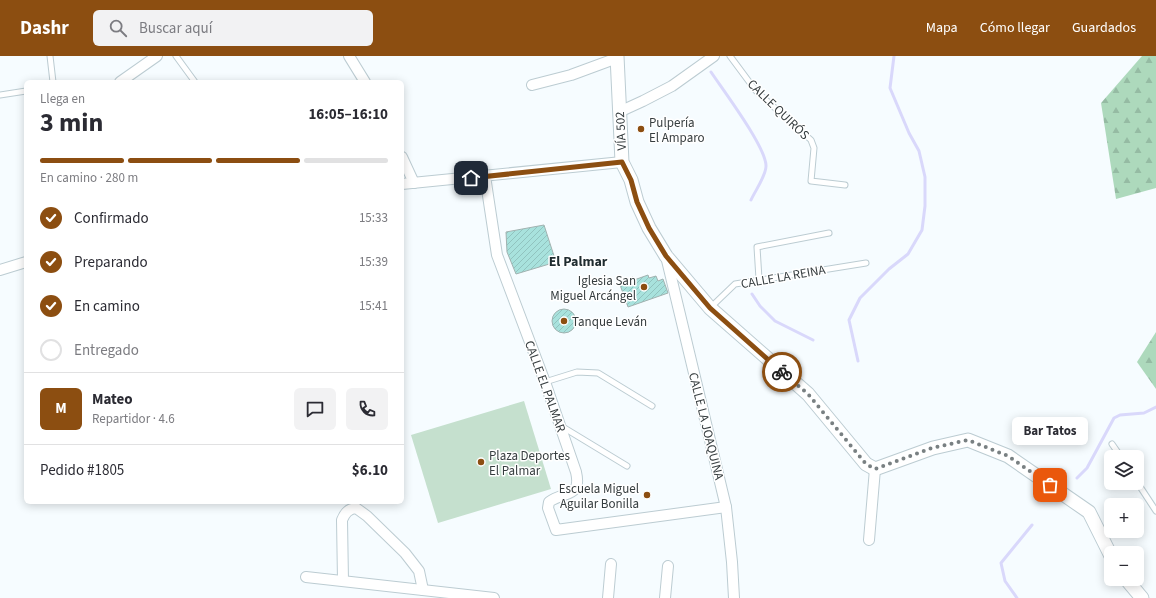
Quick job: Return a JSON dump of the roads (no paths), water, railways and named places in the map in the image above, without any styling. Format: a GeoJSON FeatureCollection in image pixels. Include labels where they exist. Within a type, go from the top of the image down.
{"type":"FeatureCollection","features":[{"type":"Feature","properties":{"kind":"street"},"geometry":{"type":"LineString","coordinates":[[123,80],[157,56]]}},
{"type":"Feature","properties":{"kind":"street"},"geometry":{"type":"LineString","coordinates":[[349,56],[364,80]]}},
{"type":"Feature","properties":{"kind":"street"},"geometry":{"type":"LineString","coordinates":[[619,112],[672,86],[714,56]]}},
{"type":"Feature","properties":{"kind":"street"},"geometry":{"type":"LineString","coordinates":[[532,85],[571,75],[616,57]]}},
{"type":"Feature","properties":{"kind":"street","name":"VÍA 502"},"geometry":{"type":"LineString","coordinates":[[616,57],[622,162],[631,180],[637,202],[649,228],[666,256],[710,308],[808,394],[866,464],[875,469]]}},
{"type":"Feature","properties":{"kind":"street"},"geometry":{"type":"LineString","coordinates":[[404,161],[414,183]]}},
{"type":"Feature","properties":{"kind":"street"},"geometry":{"type":"LineString","coordinates":[[404,184],[622,162]]}},
{"type":"Feature","properties":{"kind":"street","name":"CALLE EL PALMAR"},"geometry":{"type":"LineString","coordinates":[[485,176],[497,255],[545,382],[578,480],[577,487],[571,493],[554,498],[549,502],[548,508],[556,530],[726,506]]}},
{"type":"Feature","properties":{"kind":"street","name":"CALLE LA JOAQUINA"},"geometry":{"type":"LineString","coordinates":[[666,256],[726,506],[734,598]]}},
{"type":"Feature","properties":{"kind":"street"},"geometry":{"type":"LineString","coordinates":[[0,270],[24,261]]}},
{"type":"Feature","properties":{"kind":"street"},"geometry":{"type":"LineString","coordinates":[[869,540],[875,469],[932,448],[968,440],[1008,456],[1089,512],[1106,546]]}},
{"type":"Feature","properties":{"kind":"street"},"geometry":{"type":"LineString","coordinates":[[343,581],[342,520],[345,513],[350,509],[356,508],[367,516],[405,553],[419,571],[423,590]]}},
{"type":"Feature","properties":{"kind":"street"},"geometry":{"type":"LineString","coordinates":[[608,598],[611,564]]}},
{"type":"Feature","properties":{"kind":"street"},"geometry":{"type":"LineString","coordinates":[[665,598],[668,566]]}},
{"type":"Feature","properties":{"kind":"street"},"geometry":{"type":"LineString","coordinates":[[306,577],[494,598]]}},
{"type":"Feature","properties":{"kind":"street"},"geometry":{"type":"LineString","coordinates":[[1132,586],[1142,598]]}},
{"type":"Feature","properties":{"kind":"lane"},"geometry":{"type":"LineString","coordinates":[[50,56],[53,80]]}},
{"type":"Feature","properties":{"kind":"lane"},"geometry":{"type":"LineString","coordinates":[[176,56],[194,80]]}},
{"type":"Feature","properties":{"kind":"lane","name":"CALLE QUIRÓS"},"geometry":{"type":"LineString","coordinates":[[730,56],[756,91],[811,140],[814,148],[811,182],[845,185]]}},
{"type":"Feature","properties":{"kind":"lane"},"geometry":{"type":"LineString","coordinates":[[0,95],[24,91]]}},
{"type":"Feature","properties":{"kind":"lane"},"geometry":{"type":"LineString","coordinates":[[759,279],[757,247],[829,233]]}},
{"type":"Feature","properties":{"kind":"lane","name":"CALLE LA REINA"},"geometry":{"type":"LineString","coordinates":[[710,308],[735,284],[866,263]]}},
{"type":"Feature","properties":{"kind":"lane"},"geometry":{"type":"LineString","coordinates":[[545,382],[576,372],[598,373],[652,406]]}},
{"type":"Feature","properties":{"kind":"lane"},"geometry":{"type":"LineString","coordinates":[[560,425],[627,466]]}},
{"type":"Feature","properties":{"kind":"lane"},"geometry":{"type":"LineString","coordinates":[[1112,444],[1116,450]]}},
{"type":"Feature","properties":{"kind":"lane"},"geometry":{"type":"LineString","coordinates":[[1142,490],[1156,511]]}},
{"type":"Feature","properties":{"kind":"waterway"},"geometry":{"type":"LineString","coordinates":[[858,361],[849,320],[860,298],[889,269],[908,254],[922,230],[925,206],[925,177],[919,151],[909,133],[890,88],[894,56]]}},
{"type":"Feature","properties":{"kind":"waterway"},"geometry":{"type":"LineString","coordinates":[[711,72],[752,133],[764,157],[766,170],[751,200]]}},
{"type":"Feature","properties":{"kind":"waterway"},"geometry":{"type":"LineString","coordinates":[[752,294],[760,306],[775,321],[813,340]]}},
{"type":"Feature","properties":{"kind":"waterway"},"geometry":{"type":"LineString","coordinates":[[1077,478],[1087,468],[1114,418],[1120,415],[1144,413],[1156,407]]}},
{"type":"Feature","properties":{"kind":"waterway"},"geometry":{"type":"LineString","coordinates":[[1017,598],[1005,581],[1001,563],[1032,525]]}},
{"type":"Feature","properties":{"kind":"place","name":"Pulpería El Amparo"},"geometry":{"type":"Point","coordinates":[641,129]}},
{"type":"Feature","properties":{"kind":"place","name":"Iglesia San Miguel Arcángel"},"geometry":{"type":"Point","coordinates":[644,287]}},
{"type":"Feature","properties":{"kind":"place","name":"Tanque Leván"},"geometry":{"type":"Point","coordinates":[564,321]}},
{"type":"Feature","properties":{"kind":"place","name":"Plaza Deportes El Palmar"},"geometry":{"type":"Point","coordinates":[481,462]}},
{"type":"Feature","properties":{"kind":"place","name":"Bar Tatos"},"geometry":{"type":"Point","coordinates":[1050,485]}},
{"type":"Feature","properties":{"kind":"place","name":"Escuela Miguel Aguilar Bonilla"},"geometry":{"type":"Point","coordinates":[647,495]}},
{"type":"Feature","properties":{"kind":"district","name":"El Palmar"},"geometry":{"type":"Point","coordinates":[578,261]}}]}
